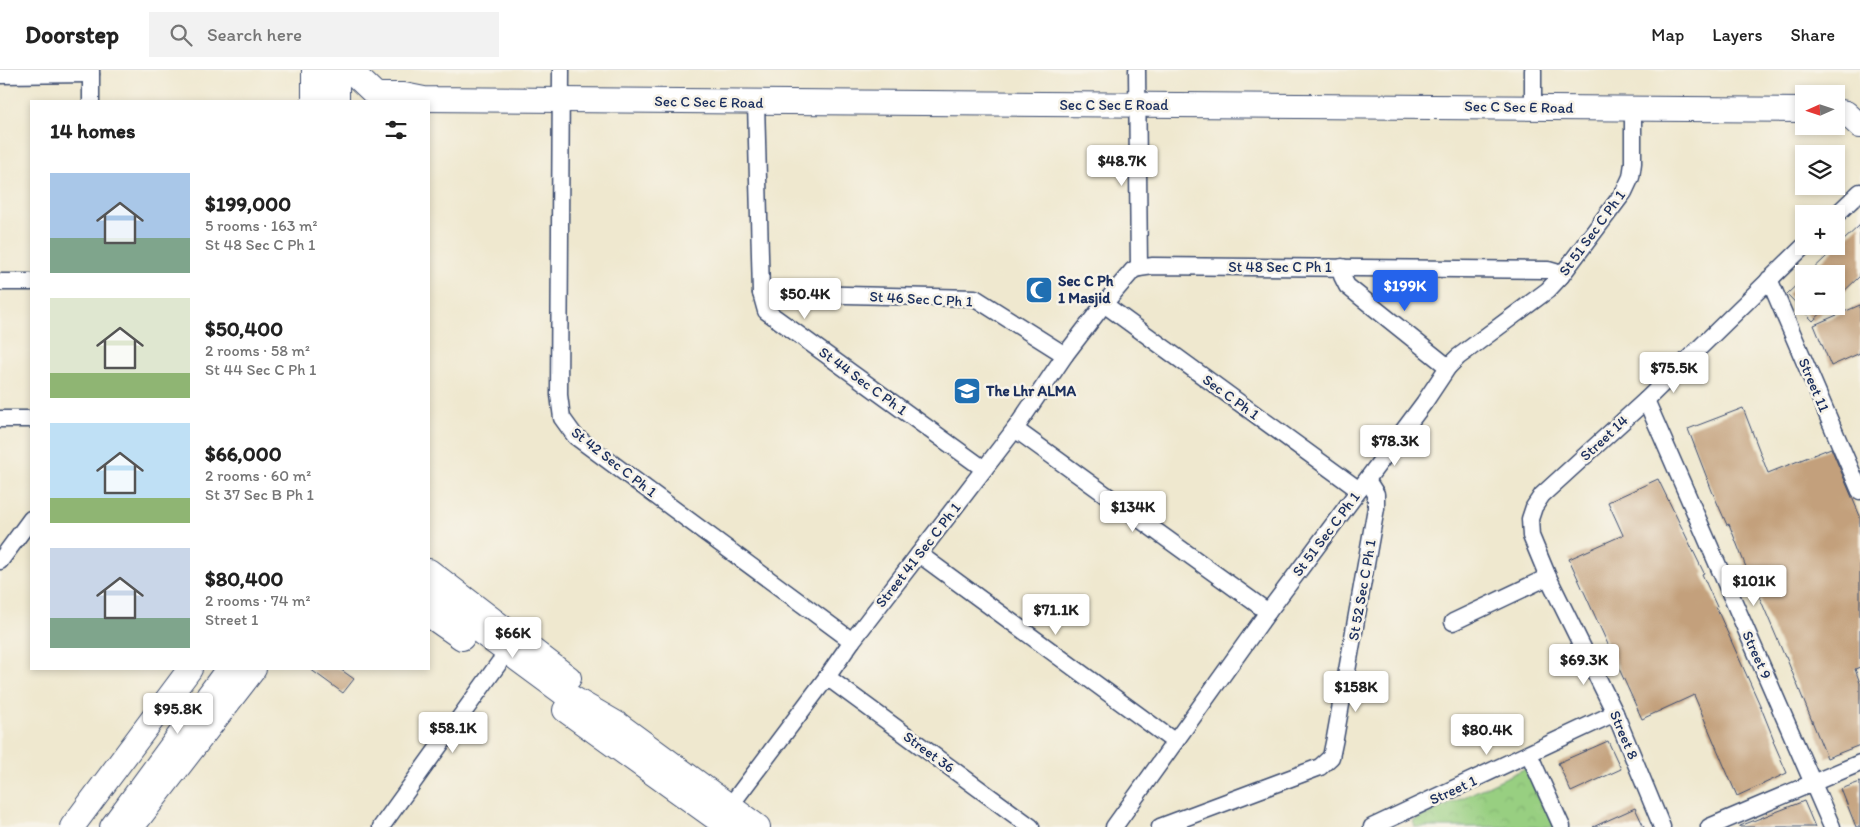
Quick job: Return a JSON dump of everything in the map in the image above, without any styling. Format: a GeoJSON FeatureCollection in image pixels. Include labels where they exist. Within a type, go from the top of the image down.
{"type":"FeatureCollection","features":[{"type":"Feature","properties":{"kind":"main road"},"geometry":{"type":"LineString","coordinates":[[314,70],[314,100]]}},
{"type":"Feature","properties":{"kind":"main road"},"geometry":{"type":"LineString","coordinates":[[336,100],[347,71]]}},
{"type":"Feature","properties":{"kind":"main road"},"geometry":{"type":"LineString","coordinates":[[347,71],[353,100]]}},
{"type":"Feature","properties":{"kind":"main road","name":"Sec C Sec E Road"},"geometry":{"type":"LineString","coordinates":[[347,71],[379,95],[404,95],[421,100],[561,99],[1795,110]]}},
{"type":"Feature","properties":{"kind":"main road"},"geometry":{"type":"LineString","coordinates":[[1845,113],[1860,126]]}},
{"type":"Feature","properties":{"kind":"main road"},"geometry":{"type":"LineString","coordinates":[[430,573],[595,698],[619,726]]}},
{"type":"Feature","properties":{"kind":"main road"},"geometry":{"type":"LineString","coordinates":[[430,595],[562,692],[619,726],[729,817]]}},
{"type":"Feature","properties":{"kind":"main road"},"geometry":{"type":"LineString","coordinates":[[430,616],[729,817],[758,827]]}},
{"type":"Feature","properties":{"kind":"main road"},"geometry":{"type":"LineString","coordinates":[[72,827],[189,670]]}},
{"type":"Feature","properties":{"kind":"main road"},"geometry":{"type":"LineString","coordinates":[[94,827],[122,792],[206,670]]}},
{"type":"Feature","properties":{"kind":"main road"},"geometry":{"type":"LineString","coordinates":[[112,827],[227,670]]}},
{"type":"Feature","properties":{"kind":"main road"},"geometry":{"type":"LineString","coordinates":[[132,827],[253,670]]}},
{"type":"Feature","properties":{"kind":"street","name":"St 42 Sec C Ph 1"},"geometry":{"type":"LineString","coordinates":[[561,70],[559,395],[562,418],[575,436],[852,641]]}},
{"type":"Feature","properties":{"kind":"street"},"geometry":{"type":"LineString","coordinates":[[1104,304],[1128,276],[1139,268],[1137,70]]}},
{"type":"Feature","properties":{"kind":"street"},"geometry":{"type":"LineString","coordinates":[[1533,70],[1533,107]]}},
{"type":"Feature","properties":{"kind":"street"},"geometry":{"type":"LineString","coordinates":[[0,75],[91,72],[91,100]]}},
{"type":"Feature","properties":{"kind":"street","name":"St 44 Sec C Ph 1"},"geometry":{"type":"LineString","coordinates":[[756,102],[761,293],[766,311],[984,469]]}},
{"type":"Feature","properties":{"kind":"street","name":"St 51 Sec C Ph 1"},"geometry":{"type":"LineString","coordinates":[[1114,827],[1268,612],[1424,403],[1448,367],[1458,357],[1548,290],[1561,276],[1624,192],[1631,177],[1633,109]]}},
{"type":"Feature","properties":{"kind":"street"},"geometry":{"type":"LineString","coordinates":[[1845,206],[1860,192]]}},
{"type":"Feature","properties":{"kind":"street","name":"Street 14"},"geometry":{"type":"LineString","coordinates":[[1530,536],[1530,519],[1534,507],[1542,495],[1646,400],[1795,254]]}},
{"type":"Feature","properties":{"kind":"street","name":"St 48 Sec C Ph 1"},"geometry":{"type":"LineString","coordinates":[[1139,268],[1154,266],[1548,270],[1561,276]]}},
{"type":"Feature","properties":{"kind":"street"},"geometry":{"type":"LineString","coordinates":[[1342,267],[1342,276],[1347,286],[1448,367]]}},
{"type":"Feature","properties":{"kind":"street","name":"Street 11"},"geometry":{"type":"LineString","coordinates":[[1769,279],[1860,491]]}},
{"type":"Feature","properties":{"kind":"street"},"geometry":{"type":"LineString","coordinates":[[0,282],[30,282]]}},
{"type":"Feature","properties":{"kind":"street","name":"St 46 Sec C Ph 1"},"geometry":{"type":"LineString","coordinates":[[761,293],[975,298],[1065,355]]}},
{"type":"Feature","properties":{"kind":"street","name":"Street 41 Sec C Ph 1"},"geometry":{"type":"LineString","coordinates":[[729,817],[852,641],[1015,429],[1065,355],[1104,304]]}},
{"type":"Feature","properties":{"kind":"street","name":"Sec C Ph 1"},"geometry":{"type":"LineString","coordinates":[[1104,304],[1363,485]]}},
{"type":"Feature","properties":{"kind":"street","name":"Street 9"},"geometry":{"type":"LineString","coordinates":[[1646,400],[1832,827]]}},
{"type":"Feature","properties":{"kind":"street"},"geometry":{"type":"LineString","coordinates":[[0,419],[30,419]]}},
{"type":"Feature","properties":{"kind":"street"},"geometry":{"type":"LineString","coordinates":[[1015,429],[1268,612]]}},
{"type":"Feature","properties":{"kind":"street","name":"St 52 Sec C Ph 1"},"geometry":{"type":"LineString","coordinates":[[1160,827],[1320,766],[1330,756],[1335,738],[1376,508],[1376,494],[1363,485]]}},
{"type":"Feature","properties":{"kind":"street"},"geometry":{"type":"LineString","coordinates":[[0,561],[30,520]]}},
{"type":"Feature","properties":{"kind":"street","name":"Street 8"},"geometry":{"type":"LineString","coordinates":[[1530,536],[1548,577],[1615,713],[1662,827]]}},
{"type":"Feature","properties":{"kind":"street"},"geometry":{"type":"LineString","coordinates":[[918,554],[1175,742]]}},
{"type":"Feature","properties":{"kind":"street"},"geometry":{"type":"LineString","coordinates":[[1453,622],[1548,577]]}},
{"type":"Feature","properties":{"kind":"street"},"geometry":{"type":"LineString","coordinates":[[381,827],[499,663]]}},
{"type":"Feature","properties":{"kind":"street","name":"Street 36"},"geometry":{"type":"LineString","coordinates":[[827,677],[1032,827]]}},
{"type":"Feature","properties":{"kind":"street","name":"Street 1"},"geometry":{"type":"LineString","coordinates":[[1372,827],[1401,821],[1529,754],[1615,713]]}},
{"type":"Feature","properties":{"kind":"street"},"geometry":{"type":"LineString","coordinates":[[1529,754],[1562,827]]}},
{"type":"Feature","properties":{"kind":"street"},"geometry":{"type":"LineString","coordinates":[[1709,827],[1860,763]]}},
{"type":"Feature","properties":{"kind":"green space"},"geometry":{"type":"Polygon","coordinates":[[[1530,766],[1557,827],[1415,827],[1413,821],[1530,766]]]}},
{"type":"Feature","properties":{"kind":"building"},"geometry":{"type":"Polygon","coordinates":[[[1860,225],[1860,276],[1845,290],[1845,265],[1818,265],[1828,255],[1845,255],[1845,239],[1860,225]]]}},
{"type":"Feature","properties":{"kind":"building"},"geometry":{"type":"Polygon","coordinates":[[[1795,286],[1795,302],[1787,294],[1795,286]]]}},
{"type":"Feature","properties":{"kind":"building"},"geometry":{"type":"Polygon","coordinates":[[[1860,305],[1860,353],[1831,366],[1814,325],[1837,315],[1845,315],[1845,312],[1860,305]]]}},
{"type":"Feature","properties":{"kind":"building"},"geometry":{"type":"Polygon","coordinates":[[[1807,315],[1819,315],[1813,321],[1807,315]]]}},
{"type":"Feature","properties":{"kind":"building"},"geometry":{"type":"Polygon","coordinates":[[[1743,408],[1768,473],[1831,448],[1860,516],[1860,667],[1855,669],[1860,683],[1860,745],[1827,758],[1786,657],[1755,590],[1729,524],[1727,525],[1712,491],[1688,429],[1743,408]]]}},
{"type":"Feature","properties":{"kind":"building"},"geometry":{"type":"Polygon","coordinates":[[[1658,479],[1704,573],[1702,574],[1760,705],[1787,773],[1737,796],[1694,695],[1642,719],[1569,559],[1623,535],[1608,502],[1658,479]]]}},
{"type":"Feature","properties":{"kind":"building"},"geometry":{"type":"Polygon","coordinates":[[[311,670],[341,670],[354,679],[343,693],[311,670]]]}},
{"type":"Feature","properties":{"kind":"building"},"geometry":{"type":"Polygon","coordinates":[[[1608,741],[1621,769],[1571,792],[1558,763],[1608,741]]]}},
{"type":"Feature","properties":{"kind":"building"},"geometry":{"type":"Polygon","coordinates":[[[1860,782],[1860,827],[1856,827],[1841,789],[1860,782]]]}},
{"type":"Feature","properties":{"kind":"building"},"geometry":{"type":"Polygon","coordinates":[[[1804,801],[1815,827],[1740,827],[1740,826],[1804,801]]]}},
{"type":"Feature","properties":{"kind":"building"},"geometry":{"type":"Polygon","coordinates":[[[1635,808],[1644,827],[1593,827],[1635,808]]]}},
{"type":"Feature","properties":{"kind":"place","name":"Sec C Ph 1 Masjid"},"geometry":{"type":"Point","coordinates":[1039,290]}},
{"type":"Feature","properties":{"kind":"place","name":"The Lhr ALMA"},"geometry":{"type":"Point","coordinates":[967,391]}}]}
